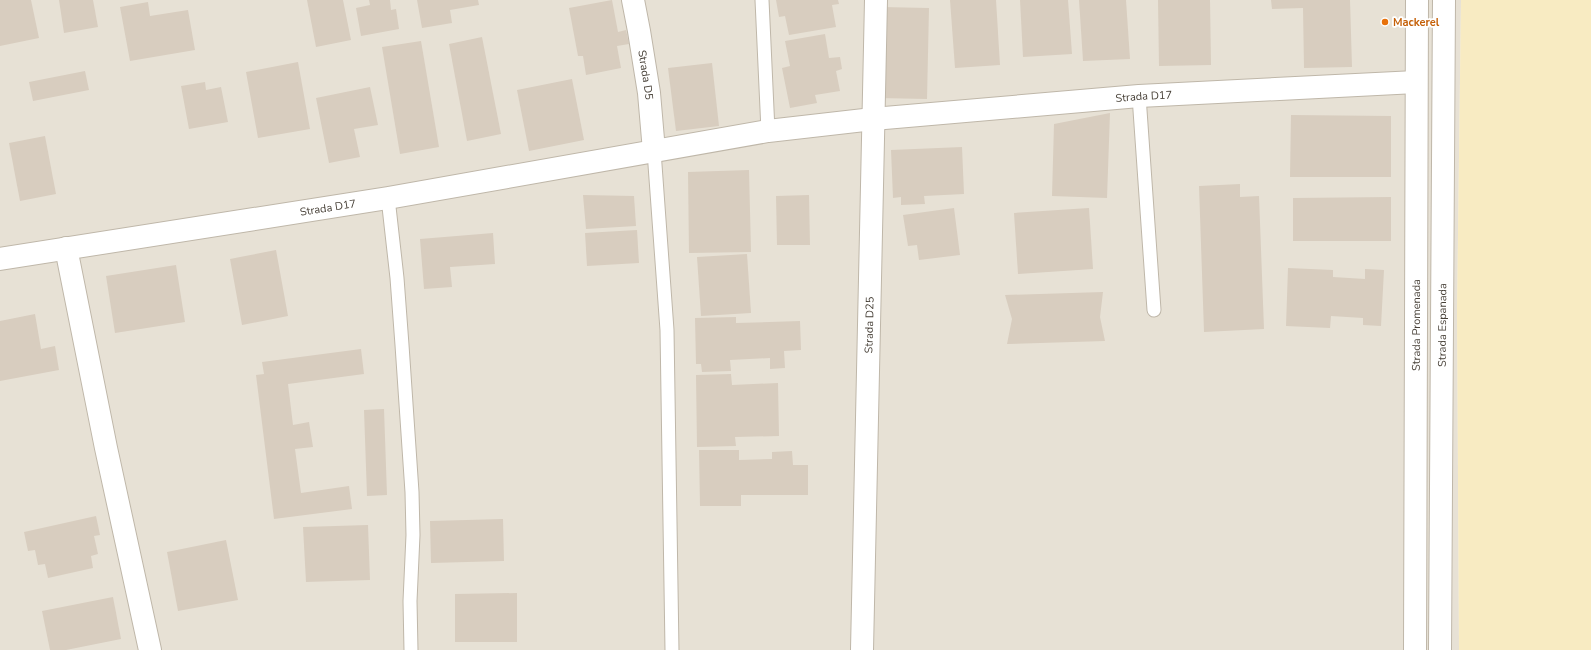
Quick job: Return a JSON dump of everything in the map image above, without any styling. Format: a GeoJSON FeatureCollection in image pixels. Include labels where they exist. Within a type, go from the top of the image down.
{"type":"FeatureCollection","features":[{"type":"Feature","properties":{"kind":"street","name":"Strada D5"},"geometry":{"type":"LineString","coordinates":[[633,0],[648,92],[654,152]]}},
{"type":"Feature","properties":{"kind":"street","name":"Strada D25"},"geometry":{"type":"LineString","coordinates":[[862,650],[876,0]]}},
{"type":"Feature","properties":{"kind":"street","name":"Strada Promenada"},"geometry":{"type":"LineString","coordinates":[[1415,650],[1417,0]]}},
{"type":"Feature","properties":{"kind":"street","name":"Strada Espanada"},"geometry":{"type":"LineString","coordinates":[[1440,650],[1444,0]]}},
{"type":"Feature","properties":{"kind":"street","name":"Strada D17"},"geometry":{"type":"LineString","coordinates":[[0,259],[388,198],[768,131],[873,119],[1139,96],[1416,82]]}},
{"type":"Feature","properties":{"kind":"street"},"geometry":{"type":"LineString","coordinates":[[66,248],[106,448],[150,650]]}},
{"type":"Feature","properties":{"kind":"lane"},"geometry":{"type":"LineString","coordinates":[[762,0],[768,131]]}},
{"type":"Feature","properties":{"kind":"lane"},"geometry":{"type":"LineString","coordinates":[[1139,96],[1154,310]]}},
{"type":"Feature","properties":{"kind":"lane"},"geometry":{"type":"LineString","coordinates":[[654,152],[667,330],[672,650]]}},
{"type":"Feature","properties":{"kind":"lane"},"geometry":{"type":"LineString","coordinates":[[388,198],[400,322],[412,492],[413,535],[410,601],[411,650]]}},
{"type":"Feature","properties":{"kind":"shaded area"},"geometry":{"type":"Polygon","coordinates":[[[0,0],[1461,0],[1457,311],[1459,650],[0,650],[0,0]]]}},
{"type":"Feature","properties":{"kind":"sand"},"geometry":{"type":"Polygon","coordinates":[[[1461,0],[1591,0],[1591,650],[1459,650],[1457,311],[1461,0]]]}},
{"type":"Feature","properties":{"kind":"building"},"geometry":{"type":"Polygon","coordinates":[[[0,0],[31,0],[39,38],[0,46],[0,0]]]}},
{"type":"Feature","properties":{"kind":"building"},"geometry":{"type":"Polygon","coordinates":[[[59,0],[93,0],[98,27],[64,33],[59,0]]]}},
{"type":"Feature","properties":{"kind":"building"},"geometry":{"type":"Polygon","coordinates":[[[307,0],[343,0],[351,40],[316,47],[307,0]]]}},
{"type":"Feature","properties":{"kind":"building"},"geometry":{"type":"Polygon","coordinates":[[[369,0],[390,0],[391,10],[396,9],[399,29],[361,36],[356,8],[370,5],[369,0]]]}},
{"type":"Feature","properties":{"kind":"building"},"geometry":{"type":"Polygon","coordinates":[[[417,0],[478,0],[479,5],[450,10],[452,23],[422,28],[417,0]]]}},
{"type":"Feature","properties":{"kind":"building"},"geometry":{"type":"Polygon","coordinates":[[[612,0],[618,32],[626,30],[629,44],[617,46],[621,68],[586,75],[583,56],[578,56],[569,8],[612,0]]]}},
{"type":"Feature","properties":{"kind":"building"},"geometry":{"type":"Polygon","coordinates":[[[776,0],[838,0],[839,4],[832,5],[836,27],[789,35],[785,16],[779,17],[776,0]]]}},
{"type":"Feature","properties":{"kind":"building"},"geometry":{"type":"Polygon","coordinates":[[[950,0],[996,0],[1000,65],[955,68],[950,0]]]}},
{"type":"Feature","properties":{"kind":"building"},"geometry":{"type":"Polygon","coordinates":[[[1020,0],[1068,0],[1072,54],[1023,57],[1020,0]]]}},
{"type":"Feature","properties":{"kind":"building"},"geometry":{"type":"Polygon","coordinates":[[[1079,0],[1126,0],[1130,59],[1083,61],[1079,0]]]}},
{"type":"Feature","properties":{"kind":"building"},"geometry":{"type":"Polygon","coordinates":[[[1158,0],[1210,0],[1211,65],[1159,66],[1158,0]]]}},
{"type":"Feature","properties":{"kind":"building"},"geometry":{"type":"Polygon","coordinates":[[[1271,0],[1350,0],[1352,67],[1304,68],[1303,8],[1272,9],[1271,0]]]}},
{"type":"Feature","properties":{"kind":"building"},"geometry":{"type":"Polygon","coordinates":[[[148,2],[150,16],[188,10],[195,50],[130,61],[120,7],[148,2]]]}},
{"type":"Feature","properties":{"kind":"building"},"geometry":{"type":"Polygon","coordinates":[[[881,7],[929,8],[927,99],[879,98],[881,7]]]}},
{"type":"Feature","properties":{"kind":"building"},"geometry":{"type":"Polygon","coordinates":[[[825,34],[829,58],[840,57],[842,69],[836,71],[840,91],[815,95],[817,103],[790,108],[782,68],[790,66],[785,41],[825,34]]]}},
{"type":"Feature","properties":{"kind":"building"},"geometry":{"type":"Polygon","coordinates":[[[482,37],[501,134],[467,141],[449,44],[482,37]]]}},
{"type":"Feature","properties":{"kind":"building"},"geometry":{"type":"Polygon","coordinates":[[[421,41],[439,147],[400,154],[382,47],[421,41]]]}},
{"type":"Feature","properties":{"kind":"building"},"geometry":{"type":"Polygon","coordinates":[[[298,62],[310,129],[258,138],[246,72],[298,62]]]}},
{"type":"Feature","properties":{"kind":"building"},"geometry":{"type":"Polygon","coordinates":[[[712,63],[719,126],[676,131],[668,68],[712,63]]]}},
{"type":"Feature","properties":{"kind":"building"},"geometry":{"type":"Polygon","coordinates":[[[85,71],[89,90],[33,101],[29,82],[85,71]]]}},
{"type":"Feature","properties":{"kind":"building"},"geometry":{"type":"Polygon","coordinates":[[[572,79],[584,140],[529,151],[517,90],[572,79]]]}},
{"type":"Feature","properties":{"kind":"building"},"geometry":{"type":"Polygon","coordinates":[[[205,82],[206,90],[221,87],[228,122],[189,129],[181,86],[205,82]]]}},
{"type":"Feature","properties":{"kind":"building"},"geometry":{"type":"Polygon","coordinates":[[[370,87],[378,125],[354,129],[360,157],[329,163],[316,98],[370,87]]]}},
{"type":"Feature","properties":{"kind":"building"},"geometry":{"type":"Polygon","coordinates":[[[1110,113],[1107,198],[1052,196],[1054,124],[1110,113]]]}},
{"type":"Feature","properties":{"kind":"building"},"geometry":{"type":"Polygon","coordinates":[[[1291,115],[1391,116],[1391,177],[1290,177],[1291,115]]]}},
{"type":"Feature","properties":{"kind":"building"},"geometry":{"type":"Polygon","coordinates":[[[45,136],[56,194],[20,201],[9,143],[45,136]]]}},
{"type":"Feature","properties":{"kind":"building"},"geometry":{"type":"Polygon","coordinates":[[[962,147],[964,194],[924,196],[925,204],[901,205],[901,197],[893,198],[891,150],[962,147]]]}},
{"type":"Feature","properties":{"kind":"building"},"geometry":{"type":"Polygon","coordinates":[[[749,170],[751,252],[689,253],[688,172],[749,170]]]}},
{"type":"Feature","properties":{"kind":"building"},"geometry":{"type":"Polygon","coordinates":[[[1240,184],[1240,197],[1259,196],[1264,329],[1204,332],[1199,186],[1240,184]]]}},
{"type":"Feature","properties":{"kind":"building"},"geometry":{"type":"Polygon","coordinates":[[[583,195],[634,196],[636,226],[586,229],[583,195]]]}},
{"type":"Feature","properties":{"kind":"building"},"geometry":{"type":"Polygon","coordinates":[[[809,195],[810,245],[777,245],[776,196],[809,195]]]}},
{"type":"Feature","properties":{"kind":"building"},"geometry":{"type":"Polygon","coordinates":[[[1391,197],[1391,241],[1293,241],[1293,198],[1391,197]]]}},
{"type":"Feature","properties":{"kind":"building"},"geometry":{"type":"Polygon","coordinates":[[[954,208],[960,255],[919,260],[917,245],[908,246],[903,215],[954,208]]]}},
{"type":"Feature","properties":{"kind":"building"},"geometry":{"type":"Polygon","coordinates":[[[1089,208],[1093,269],[1018,274],[1014,213],[1089,208]]]}},
{"type":"Feature","properties":{"kind":"building"},"geometry":{"type":"Polygon","coordinates":[[[637,230],[639,263],[587,266],[585,233],[637,230]]]}},
{"type":"Feature","properties":{"kind":"building"},"geometry":{"type":"Polygon","coordinates":[[[493,233],[495,264],[450,267],[452,287],[424,289],[420,239],[493,233]]]}},
{"type":"Feature","properties":{"kind":"building"},"geometry":{"type":"Polygon","coordinates":[[[276,250],[288,316],[242,325],[230,259],[276,250]]]}},
{"type":"Feature","properties":{"kind":"building"},"geometry":{"type":"Polygon","coordinates":[[[747,254],[751,313],[701,316],[697,257],[747,254]]]}},
{"type":"Feature","properties":{"kind":"building"},"geometry":{"type":"Polygon","coordinates":[[[176,265],[185,322],[115,333],[106,276],[176,265]]]}},
{"type":"Feature","properties":{"kind":"building"},"geometry":{"type":"Polygon","coordinates":[[[1288,268],[1333,270],[1333,277],[1365,279],[1365,269],[1384,270],[1381,326],[1363,325],[1363,318],[1331,316],[1330,328],[1286,326],[1288,268]]]}},
{"type":"Feature","properties":{"kind":"building"},"geometry":{"type":"Polygon","coordinates":[[[1103,292],[1100,317],[1105,341],[1007,344],[1012,319],[1005,295],[1103,292]]]}},
{"type":"Feature","properties":{"kind":"building"},"geometry":{"type":"Polygon","coordinates":[[[35,314],[41,349],[55,346],[59,370],[0,381],[0,321],[35,314]]]}},
{"type":"Feature","properties":{"kind":"building"},"geometry":{"type":"Polygon","coordinates":[[[736,317],[736,323],[800,321],[801,350],[784,351],[785,368],[770,369],[770,358],[730,360],[731,371],[702,372],[701,364],[696,364],[695,318],[736,317]]]}},
{"type":"Feature","properties":{"kind":"building"},"geometry":{"type":"Polygon","coordinates":[[[361,349],[364,374],[288,384],[293,425],[309,422],[313,447],[295,449],[301,493],[349,486],[352,509],[274,519],[256,375],[264,374],[262,362],[361,349]]]}},
{"type":"Feature","properties":{"kind":"building"},"geometry":{"type":"Polygon","coordinates":[[[731,374],[732,385],[778,383],[779,436],[735,437],[736,446],[697,447],[696,375],[731,374]]]}},
{"type":"Feature","properties":{"kind":"building"},"geometry":{"type":"Polygon","coordinates":[[[384,409],[387,495],[367,496],[364,410],[384,409]]]}},
{"type":"Feature","properties":{"kind":"building"},"geometry":{"type":"Polygon","coordinates":[[[699,450],[739,450],[739,460],[772,459],[772,452],[792,451],[793,465],[808,465],[808,495],[741,495],[741,506],[700,506],[699,450]]]}},
{"type":"Feature","properties":{"kind":"building"},"geometry":{"type":"Polygon","coordinates":[[[96,516],[100,535],[94,536],[98,554],[91,556],[93,568],[48,578],[45,564],[38,565],[35,550],[28,551],[24,532],[96,516]]]}},
{"type":"Feature","properties":{"kind":"building"},"geometry":{"type":"Polygon","coordinates":[[[503,519],[504,561],[431,563],[430,521],[503,519]]]}},
{"type":"Feature","properties":{"kind":"building"},"geometry":{"type":"Polygon","coordinates":[[[368,525],[370,580],[306,582],[303,527],[368,525]]]}},
{"type":"Feature","properties":{"kind":"building"},"geometry":{"type":"Polygon","coordinates":[[[226,540],[238,600],[178,611],[167,552],[226,540]]]}},
{"type":"Feature","properties":{"kind":"building"},"geometry":{"type":"Polygon","coordinates":[[[517,593],[517,642],[455,642],[455,594],[517,593]]]}},
{"type":"Feature","properties":{"kind":"building"},"geometry":{"type":"Polygon","coordinates":[[[113,597],[121,639],[66,650],[50,650],[42,611],[113,597]]]}},
{"type":"Feature","properties":{"kind":"place","name":"Mackerel"},"geometry":{"type":"Point","coordinates":[1385,22]}}]}
